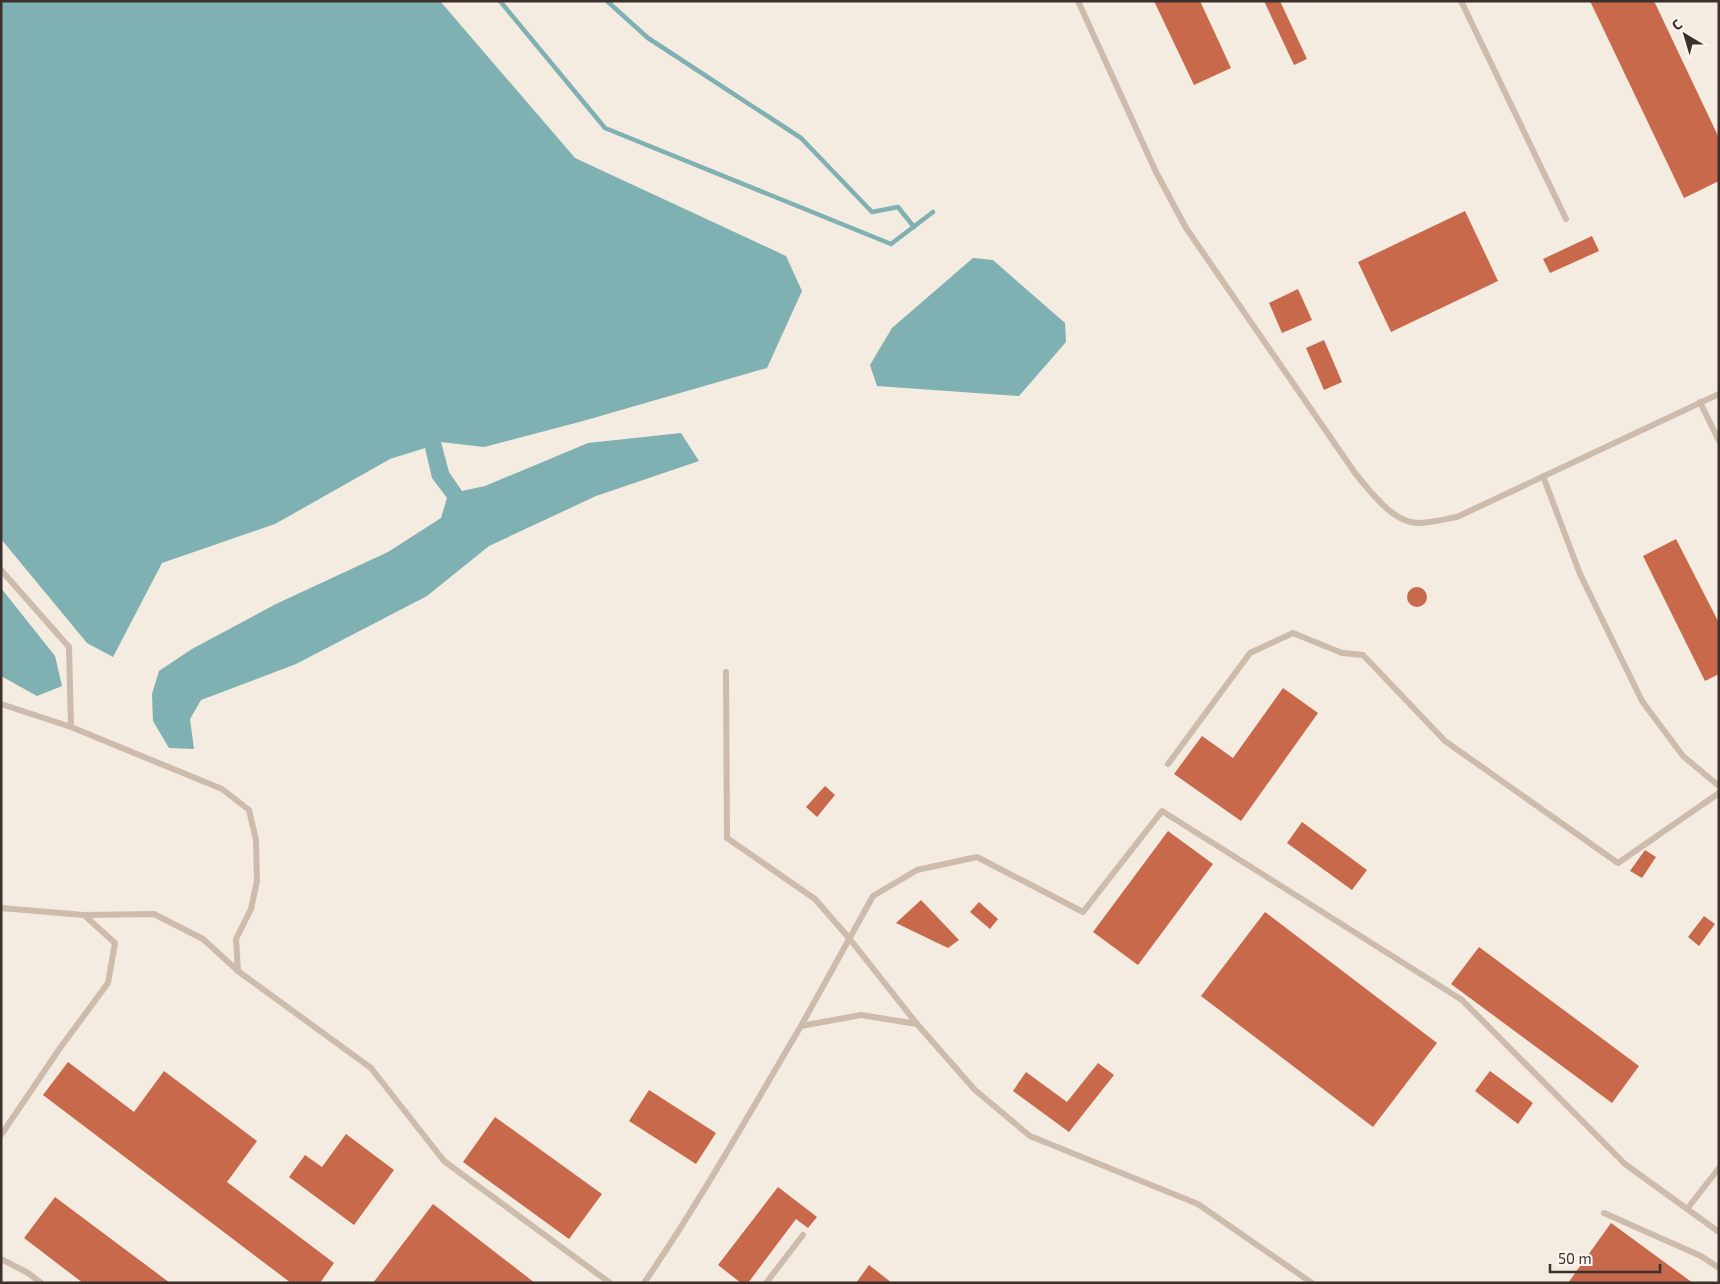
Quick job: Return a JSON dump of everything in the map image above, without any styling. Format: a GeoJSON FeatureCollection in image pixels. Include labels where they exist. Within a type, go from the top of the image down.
{"type":"FeatureCollection","features":[{"type":"Feature","properties":{"kind":"lane"},"geometry":{"type":"LineString","coordinates":[[1078,1],[1156,172],[1186,228],[1355,473],[1378,500],[1399,517],[1417,523],[1457,517],[1719,394]]}},
{"type":"Feature","properties":{"kind":"lane"},"geometry":{"type":"LineString","coordinates":[[1461,1],[1566,219]]}},
{"type":"Feature","properties":{"kind":"lane"},"geometry":{"type":"LineString","coordinates":[[1700,402],[1719,441]]}},
{"type":"Feature","properties":{"kind":"lane"},"geometry":{"type":"LineString","coordinates":[[1542,476],[1580,574],[1642,701],[1683,756],[1719,786]]}},
{"type":"Feature","properties":{"kind":"lane"},"geometry":{"type":"LineString","coordinates":[[1,570],[68,647],[71,726]]}},
{"type":"Feature","properties":{"kind":"lane"},"geometry":{"type":"LineString","coordinates":[[1168,764],[1250,653],[1293,632],[1342,653],[1363,655],[1445,741],[1618,863],[1719,793]]}},
{"type":"Feature","properties":{"kind":"lane"},"geometry":{"type":"LineString","coordinates":[[726,672],[727,838],[816,899],[917,1024],[975,1090],[1030,1136],[1198,1204],[1312,1283]]}},
{"type":"Feature","properties":{"kind":"lane"},"geometry":{"type":"LineString","coordinates":[[1,704],[71,726],[222,788],[249,810],[256,840],[257,881],[251,909],[236,939],[238,970]]}},
{"type":"Feature","properties":{"kind":"lane"},"geometry":{"type":"LineString","coordinates":[[644,1283],[664,1254],[801,1026],[872,896],[917,870],[977,857],[1083,912],[1162,812],[1462,1000],[1625,1164],[1719,1232]]}},
{"type":"Feature","properties":{"kind":"lane"},"geometry":{"type":"LineString","coordinates":[[1,908],[84,915],[154,914],[203,939],[238,970],[371,1068],[444,1162],[610,1283]]}},
{"type":"Feature","properties":{"kind":"lane"},"geometry":{"type":"LineString","coordinates":[[1,1135],[60,1048],[108,983],[115,943],[84,915]]}},
{"type":"Feature","properties":{"kind":"lane"},"geometry":{"type":"LineString","coordinates":[[801,1026],[860,1015],[917,1024]]}},
{"type":"Feature","properties":{"kind":"lane"},"geometry":{"type":"LineString","coordinates":[[1687,1209],[1719,1168]]}},
{"type":"Feature","properties":{"kind":"lane"},"geometry":{"type":"LineString","coordinates":[[1604,1213],[1701,1256],[1719,1268]]}},
{"type":"Feature","properties":{"kind":"lane"},"geometry":{"type":"LineString","coordinates":[[766,1283],[803,1235]]}},
{"type":"Feature","properties":{"kind":"lane"},"geometry":{"type":"LineString","coordinates":[[1,1258],[28,1272],[41,1283]]}},
{"type":"Feature","properties":{"kind":"water"},"geometry":{"type":"Polygon","coordinates":[[[1,1],[440,1],[575,158],[786,256],[802,291],[767,368],[583,421],[484,447],[441,442],[449,472],[462,491],[485,486],[588,443],[681,433],[699,461],[596,496],[489,546],[427,596],[296,664],[201,700],[190,719],[194,749],[169,748],[153,721],[152,694],[159,671],[192,649],[276,604],[388,552],[441,518],[447,498],[432,478],[425,448],[390,459],[275,524],[162,563],[113,657],[87,643],[1,539],[1,1]]]}},
{"type":"Feature","properties":{"kind":"water"},"geometry":{"type":"Polygon","coordinates":[[[973,258],[993,260],[1065,323],[1066,342],[1019,396],[877,386],[870,365],[892,328],[973,258]]]}},
{"type":"Feature","properties":{"kind":"water"},"geometry":{"type":"Polygon","coordinates":[[[1,588],[55,656],[62,686],[37,696],[1,676],[1,588]]]}},
{"type":"Feature","properties":{"kind":"building"},"geometry":{"type":"Polygon","coordinates":[[[1154,1],[1200,1],[1231,68],[1194,85],[1154,1]]]}},
{"type":"Feature","properties":{"kind":"building"},"geometry":{"type":"Polygon","coordinates":[[[1264,1],[1280,1],[1307,59],[1294,65],[1264,1]]]}},
{"type":"Feature","properties":{"kind":"building"},"geometry":{"type":"Polygon","coordinates":[[[1590,1],[1654,1],[1719,138],[1719,181],[1684,198],[1590,1]]]}},
{"type":"Feature","properties":{"kind":"building"},"geometry":{"type":"Polygon","coordinates":[[[1465,211],[1498,281],[1391,332],[1358,262],[1465,211]]]}},
{"type":"Feature","properties":{"kind":"building"},"geometry":{"type":"Polygon","coordinates":[[[1592,236],[1599,251],[1550,273],[1543,259],[1592,236]]]}},
{"type":"Feature","properties":{"kind":"building"},"geometry":{"type":"Polygon","coordinates":[[[1298,289],[1312,320],[1282,333],[1269,303],[1298,289]]]}},
{"type":"Feature","properties":{"kind":"building"},"geometry":{"type":"Polygon","coordinates":[[[1324,340],[1342,382],[1324,390],[1306,348],[1324,340]]]}},
{"type":"Feature","properties":{"kind":"building"},"geometry":{"type":"Polygon","coordinates":[[[1676,539],[1719,623],[1719,674],[1705,681],[1643,556],[1676,539]]]}},
{"type":"Feature","properties":{"kind":"building"},"geometry":{"type":"Polygon","coordinates":[[[1417,587],[1424,590],[1427,597],[1424,604],[1417,607],[1410,604],[1407,597],[1410,590],[1417,587]]]}},
{"type":"Feature","properties":{"kind":"building"},"geometry":{"type":"Polygon","coordinates":[[[1283,688],[1318,713],[1241,821],[1174,774],[1202,736],[1233,758],[1283,688]]]}},
{"type":"Feature","properties":{"kind":"building"},"geometry":{"type":"Polygon","coordinates":[[[825,786],[835,795],[817,817],[806,807],[825,786]]]}},
{"type":"Feature","properties":{"kind":"building"},"geometry":{"type":"Polygon","coordinates":[[[1302,822],[1367,870],[1352,890],[1287,843],[1302,822]]]}},
{"type":"Feature","properties":{"kind":"building"},"geometry":{"type":"Polygon","coordinates":[[[1168,831],[1213,864],[1138,965],[1093,932],[1168,831]]]}},
{"type":"Feature","properties":{"kind":"building"},"geometry":{"type":"Polygon","coordinates":[[[1645,850],[1656,857],[1642,878],[1630,871],[1645,850]]]}},
{"type":"Feature","properties":{"kind":"building"},"geometry":{"type":"Polygon","coordinates":[[[921,900],[959,940],[948,948],[896,923],[921,900]]]}},
{"type":"Feature","properties":{"kind":"building"},"geometry":{"type":"Polygon","coordinates":[[[979,902],[998,919],[990,929],[970,912],[979,902]]]}},
{"type":"Feature","properties":{"kind":"building"},"geometry":{"type":"Polygon","coordinates":[[[1265,912],[1437,1043],[1373,1127],[1201,996],[1265,912]]]}},
{"type":"Feature","properties":{"kind":"building"},"geometry":{"type":"Polygon","coordinates":[[[1704,916],[1715,924],[1699,946],[1688,937],[1704,916]]]}},
{"type":"Feature","properties":{"kind":"building"},"geometry":{"type":"Polygon","coordinates":[[[1479,947],[1639,1066],[1612,1103],[1451,984],[1479,947]]]}},
{"type":"Feature","properties":{"kind":"building"},"geometry":{"type":"Polygon","coordinates":[[[68,1062],[134,1112],[164,1071],[257,1141],[227,1182],[334,1263],[320,1283],[291,1283],[43,1095],[68,1062]]]}},
{"type":"Feature","properties":{"kind":"building"},"geometry":{"type":"Polygon","coordinates":[[[1098,1063],[1114,1075],[1069,1132],[1013,1091],[1026,1072],[1067,1102],[1098,1063]]]}},
{"type":"Feature","properties":{"kind":"building"},"geometry":{"type":"Polygon","coordinates":[[[1490,1071],[1533,1103],[1518,1124],[1475,1091],[1490,1071]]]}},
{"type":"Feature","properties":{"kind":"building"},"geometry":{"type":"Polygon","coordinates":[[[649,1090],[716,1133],[696,1164],[629,1121],[649,1090]]]}},
{"type":"Feature","properties":{"kind":"building"},"geometry":{"type":"Polygon","coordinates":[[[495,1117],[602,1194],[569,1239],[463,1162],[495,1117]]]}},
{"type":"Feature","properties":{"kind":"building"},"geometry":{"type":"Polygon","coordinates":[[[346,1134],[394,1170],[354,1225],[289,1177],[305,1155],[322,1167],[346,1134]]]}},
{"type":"Feature","properties":{"kind":"building"},"geometry":{"type":"Polygon","coordinates":[[[778,1187],[817,1217],[808,1228],[796,1219],[748,1283],[741,1283],[718,1265],[778,1187]]]}},
{"type":"Feature","properties":{"kind":"building"},"geometry":{"type":"Polygon","coordinates":[[[55,1197],[170,1283],[83,1283],[24,1238],[55,1197]]]}},
{"type":"Feature","properties":{"kind":"building"},"geometry":{"type":"Polygon","coordinates":[[[433,1204],[535,1283],[373,1283],[433,1204]]]}},
{"type":"Feature","properties":{"kind":"building"},"geometry":{"type":"Polygon","coordinates":[[[1611,1223],[1693,1283],[1568,1283],[1611,1223]]]}},
{"type":"Feature","properties":{"kind":"building"},"geometry":{"type":"Polygon","coordinates":[[[869,1265],[892,1283],[856,1283],[869,1265]]]}},
{"type":"Feature","properties":{"kind":"waterway"},"geometry":{"type":"LineString","coordinates":[[500,1],[605,128],[891,244],[933,212]]}},
{"type":"Feature","properties":{"kind":"waterway"},"geometry":{"type":"LineString","coordinates":[[607,1],[648,38],[801,138],[872,212],[898,207],[914,227]]}}]}
